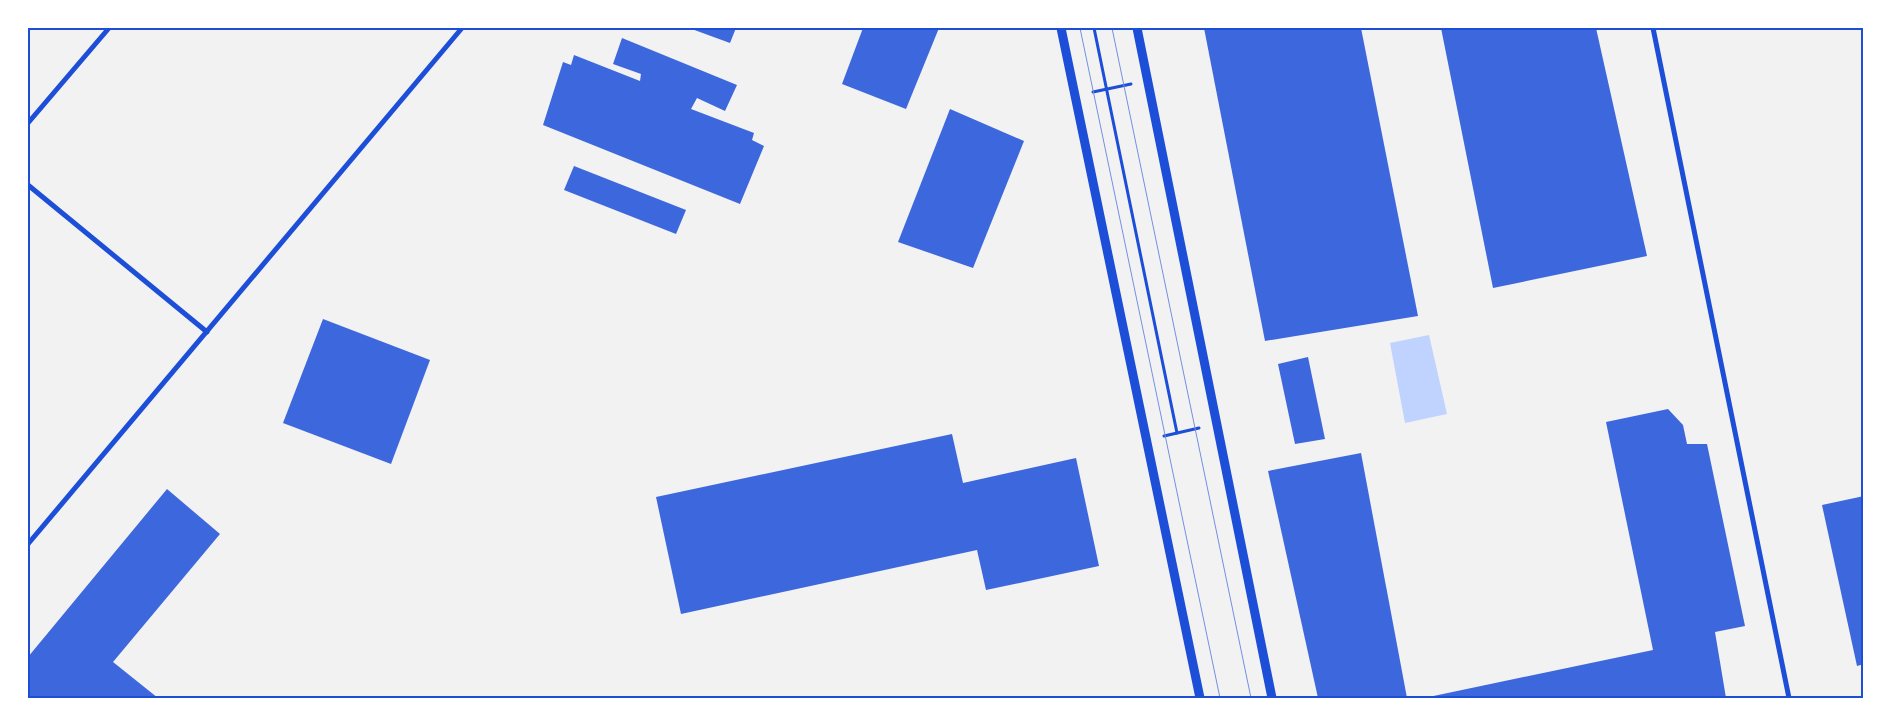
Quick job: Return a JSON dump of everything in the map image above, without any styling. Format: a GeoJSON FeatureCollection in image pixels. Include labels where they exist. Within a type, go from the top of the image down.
{"type":"FeatureCollection","features":[{"type":"Feature","properties":{"kind":"street"},"geometry":{"type":"LineString","coordinates":[[28,123],[109,28]]}},
{"type":"Feature","properties":{"kind":"street"},"geometry":{"type":"LineString","coordinates":[[28,544],[462,28]]}},
{"type":"Feature","properties":{"kind":"street"},"geometry":{"type":"LineString","coordinates":[[1061,28],[1200,698]]}},
{"type":"Feature","properties":{"kind":"street"},"geometry":{"type":"LineString","coordinates":[[1137,28],[1272,698]]}},
{"type":"Feature","properties":{"kind":"street"},"geometry":{"type":"LineString","coordinates":[[1653,28],[1789,698]]}},
{"type":"Feature","properties":{"kind":"street"},"geometry":{"type":"LineString","coordinates":[[28,185],[207,332]]}},
{"type":"Feature","properties":{"kind":"path"},"geometry":{"type":"LineString","coordinates":[[1094,28],[1177,433]]}},
{"type":"Feature","properties":{"kind":"path"},"geometry":{"type":"LineString","coordinates":[[1075,96],[1148,81]]}},
{"type":"Feature","properties":{"kind":"path"},"geometry":{"type":"LineString","coordinates":[[1146,440],[1217,424]]}},
{"type":"Feature","properties":{"kind":"water"},"geometry":{"type":"Polygon","coordinates":[[[1429,335],[1447,414],[1405,423],[1390,343],[1429,335]]]}},
{"type":"Feature","properties":{"kind":"building"},"geometry":{"type":"Polygon","coordinates":[[[689,28],[736,28],[730,43],[689,28]]]}},
{"type":"Feature","properties":{"kind":"building"},"geometry":{"type":"Polygon","coordinates":[[[863,28],[939,28],[906,109],[842,84],[863,28]]]}},
{"type":"Feature","properties":{"kind":"building"},"geometry":{"type":"Polygon","coordinates":[[[1204,28],[1361,28],[1418,316],[1265,341],[1204,28]]]}},
{"type":"Feature","properties":{"kind":"building"},"geometry":{"type":"Polygon","coordinates":[[[1441,28],[1596,28],[1647,256],[1493,288],[1441,28]]]}},
{"type":"Feature","properties":{"kind":"building"},"geometry":{"type":"Polygon","coordinates":[[[622,38],[737,85],[725,111],[697,98],[691,109],[754,133],[752,140],[764,146],[740,204],[543,125],[563,62],[571,65],[574,55],[640,81],[641,74],[613,64],[622,38]]]}},
{"type":"Feature","properties":{"kind":"building"},"geometry":{"type":"Polygon","coordinates":[[[950,109],[1024,141],[973,268],[898,242],[950,109]]]}},
{"type":"Feature","properties":{"kind":"building"},"geometry":{"type":"Polygon","coordinates":[[[574,166],[686,210],[676,234],[564,190],[574,166]]]}},
{"type":"Feature","properties":{"kind":"building"},"geometry":{"type":"Polygon","coordinates":[[[323,319],[430,360],[391,464],[283,423],[323,319]]]}},
{"type":"Feature","properties":{"kind":"building"},"geometry":{"type":"Polygon","coordinates":[[[1308,357],[1325,439],[1295,444],[1278,364],[1308,357]]]}},
{"type":"Feature","properties":{"kind":"building"},"geometry":{"type":"Polygon","coordinates":[[[1668,409],[1683,425],[1687,444],[1707,444],[1745,626],[1715,632],[1726,698],[1424,698],[1653,650],[1606,422],[1668,409]]]}},
{"type":"Feature","properties":{"kind":"building"},"geometry":{"type":"Polygon","coordinates":[[[952,434],[963,483],[1076,458],[1099,566],[986,590],[977,550],[681,614],[656,497],[952,434]]]}},
{"type":"Feature","properties":{"kind":"building"},"geometry":{"type":"Polygon","coordinates":[[[1361,453],[1407,698],[1318,698],[1268,471],[1361,453]]]}},
{"type":"Feature","properties":{"kind":"building"},"geometry":{"type":"Polygon","coordinates":[[[167,489],[220,534],[113,662],[158,698],[28,698],[28,657],[167,489]]]}},
{"type":"Feature","properties":{"kind":"building"},"geometry":{"type":"Polygon","coordinates":[[[1864,496],[1864,664],[1857,666],[1822,505],[1864,496]]]}},
{"type":"Feature","properties":{"kind":"tram line"},"geometry":{"type":"LineString","coordinates":[[1080,28],[1220,698]]}},
{"type":"Feature","properties":{"kind":"tram line"},"geometry":{"type":"LineString","coordinates":[[1112,28],[1251,698]]}}]}
